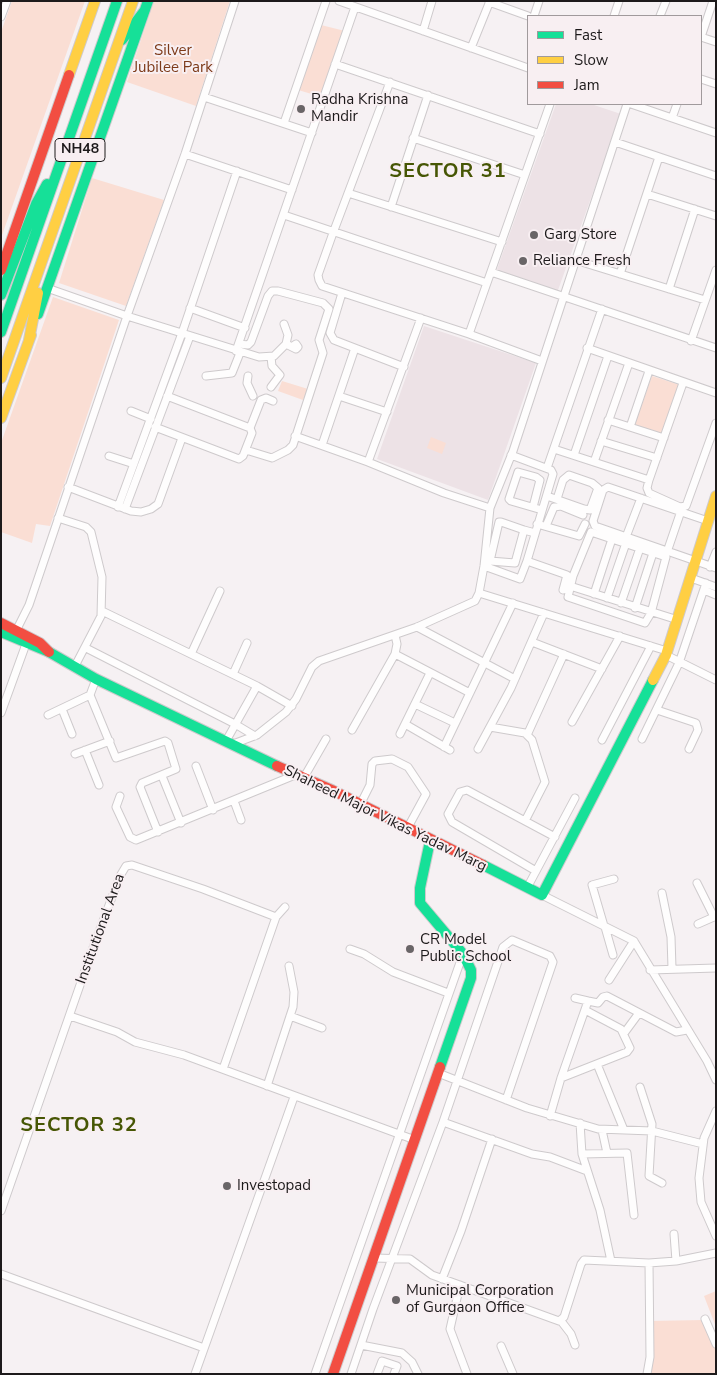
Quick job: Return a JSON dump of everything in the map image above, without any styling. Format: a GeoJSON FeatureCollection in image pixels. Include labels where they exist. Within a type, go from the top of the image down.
{"type":"FeatureCollection","features":[{"type":"Feature","properties":{"kind":"main road"},"geometry":{"type":"LineString","coordinates":[[1,270],[95,1]]}},
{"type":"Feature","properties":{"kind":"main road","name":"NH48"},"geometry":{"type":"LineString","coordinates":[[1,332],[117,1]]}},
{"type":"Feature","properties":{"kind":"main road","name":"NH48"},"geometry":{"type":"LineString","coordinates":[[1,378],[133,1]]}},
{"type":"Feature","properties":{"kind":"main road"},"geometry":{"type":"LineString","coordinates":[[116,50],[146,6]]}},
{"type":"Feature","properties":{"kind":"main road"},"geometry":{"type":"LineString","coordinates":[[1,418],[146,6]]}},
{"type":"Feature","properties":{"kind":"main road"},"geometry":{"type":"LineString","coordinates":[[1,295],[36,204],[63,156]]}},
{"type":"Feature","properties":{"kind":"main road"},"geometry":{"type":"LineString","coordinates":[[29,340],[42,279],[44,251]]}},
{"type":"Feature","properties":{"kind":"main road"},"geometry":{"type":"LineString","coordinates":[[542,896],[666,653],[716,496]]}},
{"type":"Feature","properties":{"kind":"main road","name":"Shaheed Major Vikas Yadav Marg"},"geometry":{"type":"LineString","coordinates":[[1,624],[40,643],[48,652]]}},
{"type":"Feature","properties":{"kind":"main road","name":"Shaheed Major Vikas Yadav Marg"},"geometry":{"type":"LineString","coordinates":[[1,632],[48,652],[96,679],[360,805],[542,896]]}},
{"type":"Feature","properties":{"kind":"main road"},"geometry":{"type":"LineString","coordinates":[[333,1374],[471,978],[471,970],[463,954],[420,902],[420,888],[430,841]]}},
{"type":"Feature","properties":{"kind":"street"},"geometry":{"type":"LineString","coordinates":[[1,17],[6,1]]}},
{"type":"Feature","properties":{"kind":"street"},"geometry":{"type":"LineString","coordinates":[[16,631],[29,605],[127,316],[186,154],[235,1]]}},
{"type":"Feature","properties":{"kind":"street"},"geometry":{"type":"LineString","coordinates":[[284,122],[326,1]]}},
{"type":"Feature","properties":{"kind":"street"},"geometry":{"type":"LineString","coordinates":[[339,1],[527,68]]}},
{"type":"Feature","properties":{"kind":"street"},"geometry":{"type":"LineString","coordinates":[[423,30],[432,1]]}},
{"type":"Feature","properties":{"kind":"street"},"geometry":{"type":"LineString","coordinates":[[534,15],[539,1]]}},
{"type":"Feature","properties":{"kind":"street"},"geometry":{"type":"LineString","coordinates":[[614,15],[619,1]]}},
{"type":"Feature","properties":{"kind":"street"},"geometry":{"type":"LineString","coordinates":[[660,15],[666,1]]}},
{"type":"Feature","properties":{"kind":"street"},"geometry":{"type":"LineString","coordinates":[[702,34],[713,1]]}},
{"type":"Feature","properties":{"kind":"street"},"geometry":{"type":"LineString","coordinates":[[471,48],[489,2],[527,16]]}},
{"type":"Feature","properties":{"kind":"street"},"geometry":{"type":"LineString","coordinates":[[206,376],[232,373],[245,328],[355,7]]}},
{"type":"Feature","properties":{"kind":"street"},"geometry":{"type":"LineString","coordinates":[[702,37],[716,42]]}},
{"type":"Feature","properties":{"kind":"street"},"geometry":{"type":"LineString","coordinates":[[335,64],[540,134]]}},
{"type":"Feature","properties":{"kind":"street"},"geometry":{"type":"LineString","coordinates":[[702,78],[716,84]]}},
{"type":"Feature","properties":{"kind":"street"},"geometry":{"type":"LineString","coordinates":[[390,82],[318,275],[322,286],[469,334],[542,361]]}},
{"type":"Feature","properties":{"kind":"street"},"geometry":{"type":"LineString","coordinates":[[391,207],[428,95]]}},
{"type":"Feature","properties":{"kind":"street"},"geometry":{"type":"LineString","coordinates":[[204,97],[284,122],[312,133]]}},
{"type":"Feature","properties":{"kind":"street"},"geometry":{"type":"LineString","coordinates":[[469,334],[550,105]]}},
{"type":"Feature","properties":{"kind":"street"},"geometry":{"type":"LineString","coordinates":[[257,686],[235,724],[230,742],[255,736],[292,706],[309,672],[319,661],[417,627],[471,604],[479,593],[490,508],[511,456],[627,105]]}},
{"type":"Feature","properties":{"kind":"street"},"geometry":{"type":"LineString","coordinates":[[634,105],[716,133]]}},
{"type":"Feature","properties":{"kind":"street"},"geometry":{"type":"LineString","coordinates":[[672,118],[677,105]]}},
{"type":"Feature","properties":{"kind":"street"},"geometry":{"type":"LineString","coordinates":[[413,138],[525,175]]}},
{"type":"Feature","properties":{"kind":"street"},"geometry":{"type":"LineString","coordinates":[[615,142],[716,176]]}},
{"type":"Feature","properties":{"kind":"street"},"geometry":{"type":"LineString","coordinates":[[186,154],[292,190]]}},
{"type":"Feature","properties":{"kind":"street"},"geometry":{"type":"LineString","coordinates":[[620,274],[659,157]]}},
{"type":"Feature","properties":{"kind":"street"},"geometry":{"type":"LineString","coordinates":[[122,508],[134,464],[182,333],[237,170]]}},
{"type":"Feature","properties":{"kind":"street"},"geometry":{"type":"LineString","coordinates":[[348,193],[502,242]]}},
{"type":"Feature","properties":{"kind":"street"},"geometry":{"type":"LineString","coordinates":[[647,194],[716,216]]}},
{"type":"Feature","properties":{"kind":"street"},"geometry":{"type":"LineString","coordinates":[[669,289],[695,209]]}},
{"type":"Feature","properties":{"kind":"street"},"geometry":{"type":"LineString","coordinates":[[284,215],[333,233],[487,283]]}},
{"type":"Feature","properties":{"kind":"street"},"geometry":{"type":"LineString","coordinates":[[575,260],[705,300]]}},
{"type":"Feature","properties":{"kind":"street"},"geometry":{"type":"LineString","coordinates":[[691,341],[716,270]]}},
{"type":"Feature","properties":{"kind":"street"},"geometry":{"type":"LineString","coordinates":[[491,272],[716,348]]}},
{"type":"Feature","properties":{"kind":"street"},"geometry":{"type":"LineString","coordinates":[[48,288],[127,316],[239,349],[259,357],[271,357],[286,344],[288,334],[284,324]]}},
{"type":"Feature","properties":{"kind":"street"},"geometry":{"type":"LineString","coordinates":[[239,349],[251,342],[268,296],[272,291],[278,291],[327,306],[328,314],[318,340],[323,353],[291,448],[274,457],[246,450]]}},
{"type":"Feature","properties":{"kind":"street"},"geometry":{"type":"LineString","coordinates":[[342,293],[331,336],[334,340],[404,367]]}},
{"type":"Feature","properties":{"kind":"street"},"geometry":{"type":"LineString","coordinates":[[190,308],[245,328]]}},
{"type":"Feature","properties":{"kind":"street"},"geometry":{"type":"LineString","coordinates":[[547,468],[602,309]]}},
{"type":"Feature","properties":{"kind":"street"},"geometry":{"type":"LineString","coordinates":[[368,462],[421,318]]}},
{"type":"Feature","properties":{"kind":"street"},"geometry":{"type":"LineString","coordinates":[[122,508],[190,336]]}},
{"type":"Feature","properties":{"kind":"street"},"geometry":{"type":"LineString","coordinates":[[286,344],[293,346]]}},
{"type":"Feature","properties":{"kind":"street"},"geometry":{"type":"LineString","coordinates":[[322,445],[355,348]]}},
{"type":"Feature","properties":{"kind":"street"},"geometry":{"type":"LineString","coordinates":[[587,348],[716,393]]}},
{"type":"Feature","properties":{"kind":"street"},"geometry":{"type":"LineString","coordinates":[[574,456],[608,356]]}},
{"type":"Feature","properties":{"kind":"street"},"geometry":{"type":"LineString","coordinates":[[271,357],[272,366],[280,376],[271,387]]}},
{"type":"Feature","properties":{"kind":"street"},"geometry":{"type":"LineString","coordinates":[[594,462],[628,363]]}},
{"type":"Feature","properties":{"kind":"street"},"geometry":{"type":"LineString","coordinates":[[630,427],[649,371]]}},
{"type":"Feature","properties":{"kind":"street"},"geometry":{"type":"LineString","coordinates":[[155,427],[238,459],[243,456],[252,433],[250,428],[257,398],[247,383],[248,376]]}},
{"type":"Feature","properties":{"kind":"street"},"geometry":{"type":"LineString","coordinates":[[683,383],[649,480],[647,488],[649,493],[680,507],[686,506],[716,423]]}},
{"type":"Feature","properties":{"kind":"street"},"geometry":{"type":"LineString","coordinates":[[167,396],[250,428]]}},
{"type":"Feature","properties":{"kind":"street"},"geometry":{"type":"LineString","coordinates":[[338,396],[387,412]]}},
{"type":"Feature","properties":{"kind":"street"},"geometry":{"type":"LineString","coordinates":[[257,398],[266,398],[273,401]]}},
{"type":"Feature","properties":{"kind":"street"},"geometry":{"type":"LineString","coordinates":[[131,411],[151,419]]}},
{"type":"Feature","properties":{"kind":"street"},"geometry":{"type":"LineString","coordinates":[[608,420],[664,438]]}},
{"type":"Feature","properties":{"kind":"street"},"geometry":{"type":"LineString","coordinates":[[295,436],[490,508]]}},
{"type":"Feature","properties":{"kind":"street"},"geometry":{"type":"LineString","coordinates":[[68,487],[122,508],[141,512],[158,504],[182,438]]}},
{"type":"Feature","properties":{"kind":"street"},"geometry":{"type":"LineString","coordinates":[[601,441],[657,458]]}},
{"type":"Feature","properties":{"kind":"street"},"geometry":{"type":"LineString","coordinates":[[554,449],[649,480]]}},
{"type":"Feature","properties":{"kind":"street"},"geometry":{"type":"LineString","coordinates":[[109,456],[134,464]]}},
{"type":"Feature","properties":{"kind":"street"},"geometry":{"type":"LineString","coordinates":[[484,566],[520,579],[553,474],[547,468],[511,456]]}},
{"type":"Feature","properties":{"kind":"street"},"geometry":{"type":"LineString","coordinates":[[533,507],[540,480],[518,472],[509,499],[533,507],[542,510]]}},
{"type":"Feature","properties":{"kind":"street"},"geometry":{"type":"LineString","coordinates":[[547,496],[590,510],[598,493],[598,488],[592,483],[569,475],[563,480],[557,499]]}},
{"type":"Feature","properties":{"kind":"street"},"geometry":{"type":"LineString","coordinates":[[527,561],[567,575],[566,588],[569,598],[642,623],[648,621],[667,560],[665,556],[640,548],[595,526],[593,521],[596,507],[605,488],[708,521]]}},
{"type":"Feature","properties":{"kind":"street"},"geometry":{"type":"LineString","coordinates":[[606,598],[640,498]]}},
{"type":"Feature","properties":{"kind":"street"},"geometry":{"type":"LineString","coordinates":[[546,526],[554,507],[561,506],[583,514]]}},
{"type":"Feature","properties":{"kind":"street"},"geometry":{"type":"LineString","coordinates":[[667,552],[681,511]]}},
{"type":"Feature","properties":{"kind":"street"},"geometry":{"type":"LineString","coordinates":[[58,518],[86,527],[91,532],[102,577],[102,611],[86,648],[75,666]]}},
{"type":"Feature","properties":{"kind":"street"},"geometry":{"type":"LineString","coordinates":[[524,530],[515,563],[490,561],[499,522],[535,533]]}},
{"type":"Feature","properties":{"kind":"street"},"geometry":{"type":"LineString","coordinates":[[538,524],[579,536],[584,524]]}},
{"type":"Feature","properties":{"kind":"street"},"geometry":{"type":"LineString","coordinates":[[566,588],[590,532],[612,539],[626,540],[713,568],[716,552]]}},
{"type":"Feature","properties":{"kind":"street"},"geometry":{"type":"LineString","coordinates":[[594,594],[612,539]]}},
{"type":"Feature","properties":{"kind":"street"},"geometry":{"type":"LineString","coordinates":[[621,603],[640,548]]}},
{"type":"Feature","properties":{"kind":"street"},"geometry":{"type":"LineString","coordinates":[[635,608],[653,553]]}},
{"type":"Feature","properties":{"kind":"street"},"geometry":{"type":"LineString","coordinates":[[691,578],[705,586],[716,596]]}},
{"type":"Feature","properties":{"kind":"street"},"geometry":{"type":"LineString","coordinates":[[705,586],[716,587]]}},
{"type":"Feature","properties":{"kind":"street"},"geometry":{"type":"LineString","coordinates":[[642,739],[679,663],[705,586]]}},
{"type":"Feature","properties":{"kind":"street"},"geometry":{"type":"LineString","coordinates":[[566,588],[594,594],[678,620]]}},
{"type":"Feature","properties":{"kind":"street"},"geometry":{"type":"LineString","coordinates":[[191,654],[220,591]]}},
{"type":"Feature","properties":{"kind":"street"},"geometry":{"type":"LineString","coordinates":[[479,593],[651,646],[666,653],[679,663],[716,680]]}},
{"type":"Feature","properties":{"kind":"street"},"geometry":{"type":"LineString","coordinates":[[404,724],[447,748],[455,724],[514,603]]}},
{"type":"Feature","properties":{"kind":"street"},"geometry":{"type":"LineString","coordinates":[[102,611],[233,674],[292,706]]}},
{"type":"Feature","properties":{"kind":"street"},"geometry":{"type":"LineString","coordinates":[[478,749],[515,679],[544,613]]}},
{"type":"Feature","properties":{"kind":"street"},"geometry":{"type":"LineString","coordinates":[[417,627],[515,679]]}},
{"type":"Feature","properties":{"kind":"street"},"geometry":{"type":"LineString","coordinates":[[352,730],[395,654],[397,644],[395,635]]}},
{"type":"Feature","properties":{"kind":"street"},"geometry":{"type":"LineString","coordinates":[[572,722],[620,636]]}},
{"type":"Feature","properties":{"kind":"street"},"geometry":{"type":"LineString","coordinates":[[532,642],[602,669]]}},
{"type":"Feature","properties":{"kind":"street"},"geometry":{"type":"LineString","coordinates":[[233,674],[247,643]]}},
{"type":"Feature","properties":{"kind":"street"},"geometry":{"type":"LineString","coordinates":[[1,713],[26,644]]}},
{"type":"Feature","properties":{"kind":"street"},"geometry":{"type":"LineString","coordinates":[[602,740],[651,646]]}},
{"type":"Feature","properties":{"kind":"street"},"geometry":{"type":"LineString","coordinates":[[86,648],[255,736]]}},
{"type":"Feature","properties":{"kind":"street"},"geometry":{"type":"LineString","coordinates":[[395,654],[470,693]]}},
{"type":"Feature","properties":{"kind":"street"},"geometry":{"type":"LineString","coordinates":[[525,821],[545,782],[544,773],[528,733],[564,654]]}},
{"type":"Feature","properties":{"kind":"street"},"geometry":{"type":"LineString","coordinates":[[400,734],[430,673]]}},
{"type":"Feature","properties":{"kind":"street"},"geometry":{"type":"LineString","coordinates":[[96,679],[90,695],[115,757],[118,758],[166,741],[176,769],[142,783],[140,787],[158,832]]}},
{"type":"Feature","properties":{"kind":"street"},"geometry":{"type":"LineString","coordinates":[[48,715],[90,695]]}},
{"type":"Feature","properties":{"kind":"street"},"geometry":{"type":"LineString","coordinates":[[415,704],[455,724]]}},
{"type":"Feature","properties":{"kind":"street"},"geometry":{"type":"LineString","coordinates":[[62,708],[72,734]]}},
{"type":"Feature","properties":{"kind":"street"},"geometry":{"type":"LineString","coordinates":[[657,710],[697,725],[698,730],[689,749]]}},
{"type":"Feature","properties":{"kind":"street"},"geometry":{"type":"LineString","coordinates":[[490,727],[528,733]]}},
{"type":"Feature","properties":{"kind":"street"},"geometry":{"type":"LineString","coordinates":[[120,796],[116,807],[132,840],[158,832],[299,777],[326,739]]}},
{"type":"Feature","properties":{"kind":"street"},"geometry":{"type":"LineString","coordinates":[[75,754],[110,741]]}},
{"type":"Feature","properties":{"kind":"street"},"geometry":{"type":"LineString","coordinates":[[85,750],[99,785]]}},
{"type":"Feature","properties":{"kind":"street"},"geometry":{"type":"LineString","coordinates":[[360,805],[370,785],[372,764],[375,761],[392,759],[408,767],[426,794],[408,829]]}},
{"type":"Feature","properties":{"kind":"street"},"geometry":{"type":"LineString","coordinates":[[196,766],[213,810]]}},
{"type":"Feature","properties":{"kind":"street"},"geometry":{"type":"LineString","coordinates":[[162,776],[181,823]]}},
{"type":"Feature","properties":{"kind":"street"},"geometry":{"type":"LineString","coordinates":[[536,871],[452,822],[448,814],[460,792],[467,790],[554,837]]}},
{"type":"Feature","properties":{"kind":"street"},"geometry":{"type":"LineString","coordinates":[[527,888],[575,798]]}},
{"type":"Feature","properties":{"kind":"street"},"geometry":{"type":"LineString","coordinates":[[234,801],[241,820]]}},
{"type":"Feature","properties":{"kind":"street","name":"Institutional Area"},"geometry":{"type":"LineString","coordinates":[[1,1210],[120,876],[126,866],[132,865],[203,889],[276,917]]}},
{"type":"Feature","properties":{"kind":"street"},"geometry":{"type":"LineString","coordinates":[[613,955],[592,885],[614,879]]}},
{"type":"Feature","properties":{"kind":"street"},"geometry":{"type":"LineString","coordinates":[[697,883],[715,916],[698,924]]}},
{"type":"Feature","properties":{"kind":"street"},"geometry":{"type":"LineString","coordinates":[[662,893],[671,937],[672,968]]}},
{"type":"Feature","properties":{"kind":"street","name":"Shaheed Major Vikas Yadav Marg"},"geometry":{"type":"LineString","coordinates":[[542,896],[634,941]]}},
{"type":"Feature","properties":{"kind":"street"},"geometry":{"type":"LineString","coordinates":[[223,1069],[276,917],[285,907]]}},
{"type":"Feature","properties":{"kind":"street"},"geometry":{"type":"LineString","coordinates":[[351,1374],[372,1309],[393,1258],[443,1122],[503,947],[512,940],[550,956],[553,962],[506,1100]]}},
{"type":"Feature","properties":{"kind":"street"},"geometry":{"type":"LineString","coordinates":[[609,980],[634,941],[707,1061],[716,1080]]}},
{"type":"Feature","properties":{"kind":"street"},"geometry":{"type":"LineString","coordinates":[[350,949],[364,954],[393,972],[448,993]]}},
{"type":"Feature","properties":{"kind":"street"},"geometry":{"type":"LineString","coordinates":[[315,1374],[463,954]]}},
{"type":"Feature","properties":{"kind":"street"},"geometry":{"type":"LineString","coordinates":[[267,1086],[295,999],[289,966]]}},
{"type":"Feature","properties":{"kind":"street"},"geometry":{"type":"LineString","coordinates":[[650,970],[716,968]]}},
{"type":"Feature","properties":{"kind":"street"},"geometry":{"type":"LineString","coordinates":[[575,998],[598,1003],[602,997],[607,996],[676,1032],[687,1030]]}},
{"type":"Feature","properties":{"kind":"street"},"geometry":{"type":"LineString","coordinates":[[550,1116],[588,1001]]}},
{"type":"Feature","properties":{"kind":"street"},"geometry":{"type":"LineString","coordinates":[[561,1078],[597,1064],[630,1048],[625,1032],[584,1010]]}},
{"type":"Feature","properties":{"kind":"street"},"geometry":{"type":"LineString","coordinates":[[625,1032],[639,1013]]}},
{"type":"Feature","properties":{"kind":"street"},"geometry":{"type":"LineString","coordinates":[[70,1016],[117,1032],[135,1042],[180,1054],[223,1069],[294,1097],[415,1140]]}},
{"type":"Feature","properties":{"kind":"street"},"geometry":{"type":"LineString","coordinates":[[290,1016],[322,1028]]}},
{"type":"Feature","properties":{"kind":"street"},"geometry":{"type":"LineString","coordinates":[[597,1064],[624,1130]]}},
{"type":"Feature","properties":{"kind":"street"},"geometry":{"type":"LineString","coordinates":[[438,1073],[550,1116],[602,1130],[652,1131],[703,1144]]}},
{"type":"Feature","properties":{"kind":"street"},"geometry":{"type":"LineString","coordinates":[[640,1088],[651,1118],[649,1176],[662,1183]]}},
{"type":"Feature","properties":{"kind":"street"},"geometry":{"type":"LineString","coordinates":[[196,1374],[294,1097]]}},
{"type":"Feature","properties":{"kind":"street"},"geometry":{"type":"LineString","coordinates":[[716,1111],[703,1144],[699,1194],[704,1212],[716,1236]]}},
{"type":"Feature","properties":{"kind":"street"},"geometry":{"type":"LineString","coordinates":[[443,1122],[532,1154],[550,1157],[587,1171]]}},
{"type":"Feature","properties":{"kind":"street"},"geometry":{"type":"LineString","coordinates":[[580,1123],[582,1154],[600,1210],[611,1261]]}},
{"type":"Feature","properties":{"kind":"street"},"geometry":{"type":"LineString","coordinates":[[602,1130],[607,1153]]}},
{"type":"Feature","properties":{"kind":"street"},"geometry":{"type":"LineString","coordinates":[[442,1279],[492,1139]]}},
{"type":"Feature","properties":{"kind":"street"},"geometry":{"type":"LineString","coordinates":[[582,1154],[623,1152],[628,1156],[634,1215]]}},
{"type":"Feature","properties":{"kind":"street"},"geometry":{"type":"LineString","coordinates":[[674,1234],[676,1261]]}},
{"type":"Feature","properties":{"kind":"street"},"geometry":{"type":"LineString","coordinates":[[561,1320],[582,1262],[591,1260],[649,1263],[676,1261],[716,1254]]}},
{"type":"Feature","properties":{"kind":"street"},"geometry":{"type":"LineString","coordinates":[[374,1258],[410,1259],[442,1279],[561,1320],[571,1334],[575,1345]]}},
{"type":"Feature","properties":{"kind":"street"},"geometry":{"type":"LineString","coordinates":[[647,1374],[650,1357],[649,1263]]}},
{"type":"Feature","properties":{"kind":"street"},"geometry":{"type":"LineString","coordinates":[[1,1274],[204,1348]]}},
{"type":"Feature","properties":{"kind":"street"},"geometry":{"type":"LineString","coordinates":[[460,1285],[450,1329],[467,1374]]}},
{"type":"Feature","properties":{"kind":"street"},"geometry":{"type":"LineString","coordinates":[[357,1304],[372,1309]]}},
{"type":"Feature","properties":{"kind":"street"},"geometry":{"type":"LineString","coordinates":[[705,1319],[716,1344]]}},
{"type":"Feature","properties":{"kind":"street"},"geometry":{"type":"LineString","coordinates":[[361,1345],[402,1353],[412,1362],[418,1374]]}},
{"type":"Feature","properties":{"kind":"street"},"geometry":{"type":"LineString","coordinates":[[501,1346],[513,1374]]}},
{"type":"Feature","properties":{"kind":"street"},"geometry":{"type":"LineString","coordinates":[[377,1374],[382,1361],[397,1366],[394,1374]]}},
{"type":"Feature","properties":{"kind":"shaded area"},"geometry":{"type":"Polygon","coordinates":[[[556,105],[594,105],[621,114],[557,293],[496,272],[556,105]]]}},
{"type":"Feature","properties":{"kind":"shaded area"},"geometry":{"type":"Polygon","coordinates":[[[424,326],[536,363],[488,500],[377,459],[424,326]]]}},
{"type":"Feature","properties":{"kind":"green space"},"geometry":{"type":"Polygon","coordinates":[[[12,1],[85,1],[1,238],[1,32],[12,1]]]}},
{"type":"Feature","properties":{"kind":"green space","name":"Silver Jubilee Park"},"geometry":{"type":"Polygon","coordinates":[[[154,1],[230,1],[196,106],[127,82],[154,1]]]}},
{"type":"Feature","properties":{"kind":"green space"},"geometry":{"type":"Polygon","coordinates":[[[321,25],[345,31],[322,97],[298,90],[321,25]]]}},
{"type":"Feature","properties":{"kind":"green space"},"geometry":{"type":"Polygon","coordinates":[[[92,178],[164,200],[126,306],[59,283],[92,178]]]}},
{"type":"Feature","properties":{"kind":"green space"},"geometry":{"type":"Polygon","coordinates":[[[53,297],[119,320],[50,526],[36,524],[32,543],[1,532],[1,443],[53,297]]]}},
{"type":"Feature","properties":{"kind":"green space"},"geometry":{"type":"Polygon","coordinates":[[[652,376],[680,385],[662,435],[634,426],[652,376]]]}},
{"type":"Feature","properties":{"kind":"green space"},"geometry":{"type":"Polygon","coordinates":[[[282,381],[308,389],[303,400],[278,391],[282,381]]]}},
{"type":"Feature","properties":{"kind":"green space"},"geometry":{"type":"Polygon","coordinates":[[[431,437],[446,443],[442,454],[427,448],[431,437]]]}},
{"type":"Feature","properties":{"kind":"green space"},"geometry":{"type":"Polygon","coordinates":[[[716,1291],[716,1327],[704,1296],[716,1291]]]}},
{"type":"Feature","properties":{"kind":"green space"},"geometry":{"type":"Polygon","coordinates":[[[704,1320],[716,1348],[716,1374],[647,1374],[648,1321],[704,1320]]]}},
{"type":"Feature","properties":{"kind":"traffic: fast"},"geometry":{"type":"LineString","coordinates":[[1,332],[117,1]]}},
{"type":"Feature","properties":{"kind":"traffic: fast"},"geometry":{"type":"LineString","coordinates":[[38,314],[148,1]]}},
{"type":"Feature","properties":{"kind":"traffic: fast"},"geometry":{"type":"LineString","coordinates":[[122,40],[145,10]]}},
{"type":"Feature","properties":{"kind":"traffic: fast"},"geometry":{"type":"LineString","coordinates":[[1,295],[36,204],[47,184]]}},
{"type":"Feature","properties":{"kind":"traffic: fast"},"geometry":{"type":"LineString","coordinates":[[1,632],[49,652],[96,679],[277,766]]}},
{"type":"Feature","properties":{"kind":"traffic: fast"},"geometry":{"type":"LineString","coordinates":[[483,865],[542,895],[653,680]]}},
{"type":"Feature","properties":{"kind":"traffic: fast"},"geometry":{"type":"LineString","coordinates":[[430,841],[420,888],[420,903],[463,954],[471,970],[471,978],[440,1067]]}},
{"type":"Feature","properties":{"kind":"traffic: slow"},"geometry":{"type":"LineString","coordinates":[[69,75],[95,1]]}},
{"type":"Feature","properties":{"kind":"traffic: slow"},"geometry":{"type":"LineString","coordinates":[[1,378],[133,1]]}},
{"type":"Feature","properties":{"kind":"traffic: slow"},"geometry":{"type":"LineString","coordinates":[[29,340],[38,293]]}},
{"type":"Feature","properties":{"kind":"traffic: slow"},"geometry":{"type":"LineString","coordinates":[[1,418],[31,335]]}},
{"type":"Feature","properties":{"kind":"traffic: slow"},"geometry":{"type":"LineString","coordinates":[[653,680],[666,655],[716,496]]}},
{"type":"Feature","properties":{"kind":"traffic: jam"},"geometry":{"type":"LineString","coordinates":[[1,270],[69,75]]}},
{"type":"Feature","properties":{"kind":"traffic: jam"},"geometry":{"type":"LineString","coordinates":[[1,623],[40,643],[49,652]]}},
{"type":"Feature","properties":{"kind":"traffic: jam"},"geometry":{"type":"LineString","coordinates":[[277,766],[332,790],[483,865]]}},
{"type":"Feature","properties":{"kind":"traffic: jam"},"geometry":{"type":"LineString","coordinates":[[333,1374],[440,1067]]}},
{"type":"Feature","properties":{"kind":"place","name":"Radha Krishna Mandir"},"geometry":{"type":"Point","coordinates":[301,109]}},
{"type":"Feature","properties":{"kind":"place","name":"Garg Store"},"geometry":{"type":"Point","coordinates":[534,235]}},
{"type":"Feature","properties":{"kind":"place","name":"Reliance Fresh"},"geometry":{"type":"Point","coordinates":[523,261]}},
{"type":"Feature","properties":{"kind":"place","name":"CR Model Public School"},"geometry":{"type":"Point","coordinates":[410,949]}},
{"type":"Feature","properties":{"kind":"place","name":"Investopad"},"geometry":{"type":"Point","coordinates":[227,1186]}},
{"type":"Feature","properties":{"kind":"place","name":"Municipal Corporation of Gurgaon Office"},"geometry":{"type":"Point","coordinates":[396,1300]}},
{"type":"Feature","properties":{"kind":"district","name":"SECTOR 31"},"geometry":{"type":"Point","coordinates":[448,172]}},
{"type":"Feature","properties":{"kind":"district","name":"SECTOR 32"},"geometry":{"type":"Point","coordinates":[79,1126]}}]}
